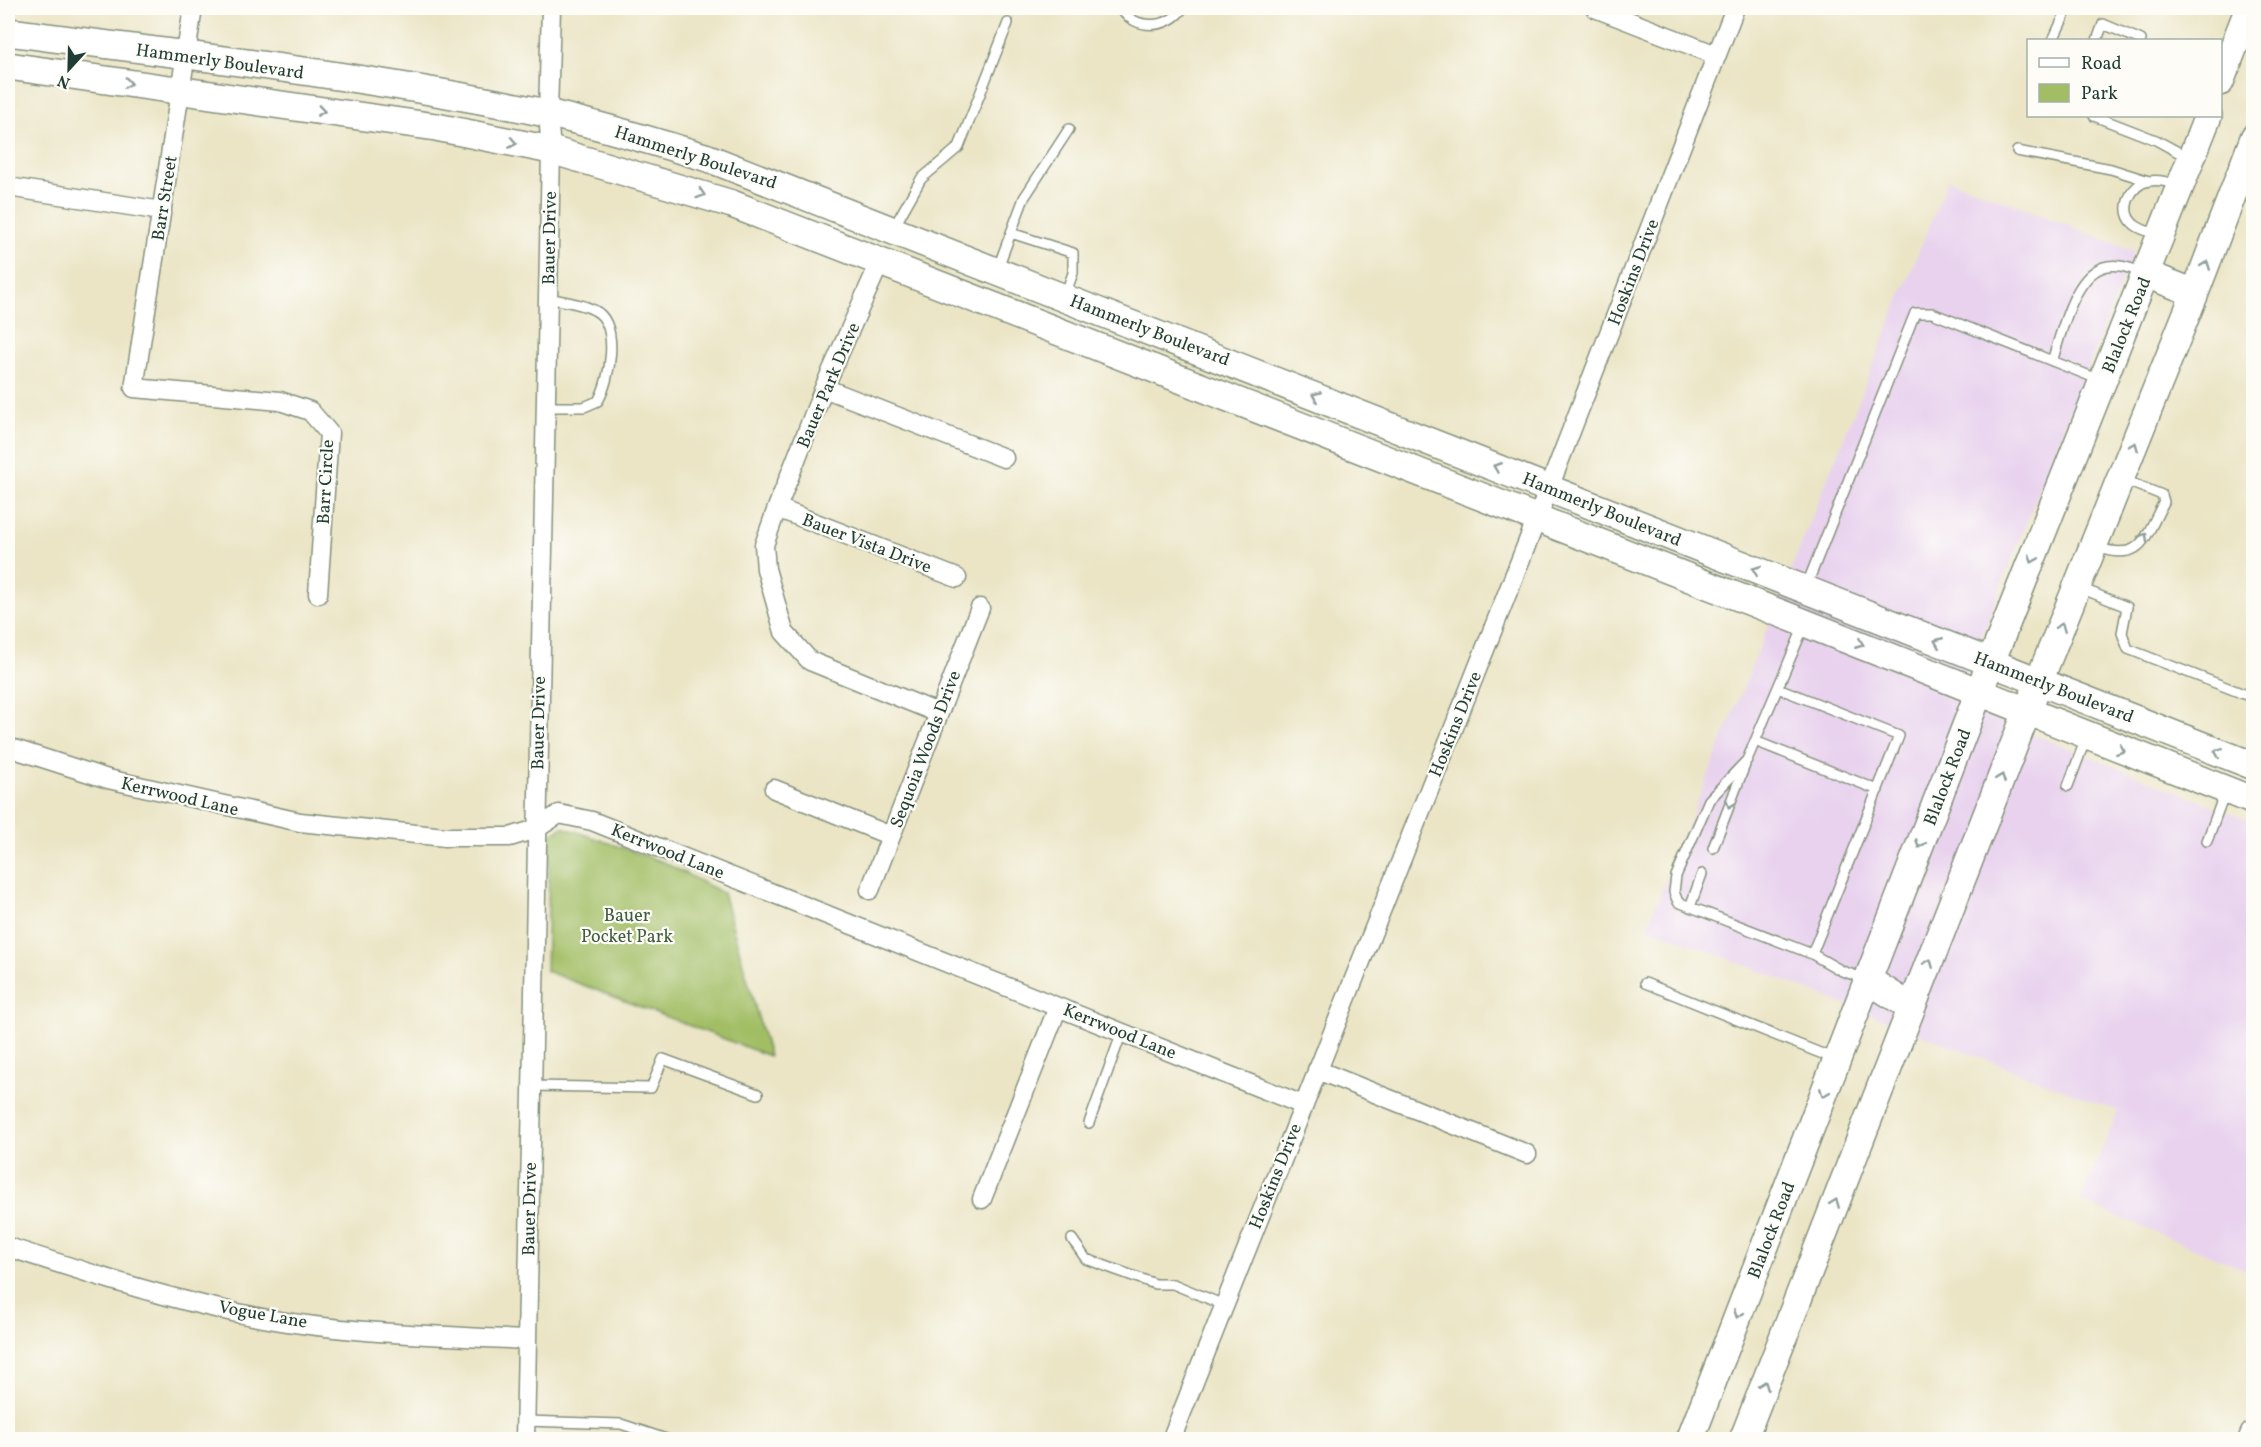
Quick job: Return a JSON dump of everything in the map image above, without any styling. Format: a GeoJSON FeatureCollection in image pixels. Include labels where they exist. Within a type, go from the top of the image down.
{"type":"FeatureCollection","features":[{"type":"Feature","properties":{"kind":"main road"},"geometry":{"type":"LineString","coordinates":[[2223,70],[2249,8]]}},
{"type":"Feature","properties":{"kind":"main road","name":"Hammerly Boulevard"},"geometry":{"type":"LineString","coordinates":[[8,32],[187,55],[441,94],[548,114],[708,158],[2253,766]]}},
{"type":"Feature","properties":{"kind":"main road","name":"Hammerly Boulevard"},"geometry":{"type":"LineString","coordinates":[[8,66],[436,128],[551,150],[732,204],[1536,520],[1805,623],[2253,801]]}},
{"type":"Feature","properties":{"kind":"main road","name":"Blalock Road"},"geometry":{"type":"LineString","coordinates":[[1690,1440],[1979,692],[2208,117]]}},
{"type":"Feature","properties":{"kind":"main road"},"geometry":{"type":"LineString","coordinates":[[1743,1440],[2039,681],[2195,293],[2253,138]]}},
{"type":"Feature","properties":{"kind":"main road"},"geometry":{"type":"LineString","coordinates":[[880,262],[893,229]]}},
{"type":"Feature","properties":{"kind":"main road"},"geometry":{"type":"LineString","coordinates":[[2146,274],[2195,293]]}},
{"type":"Feature","properties":{"kind":"main road"},"geometry":{"type":"LineString","coordinates":[[1149,368],[1164,336]]}},
{"type":"Feature","properties":{"kind":"main road"},"geometry":{"type":"LineString","coordinates":[[1868,980],[1911,1007]]}},
{"type":"Feature","properties":{"kind":"main road"},"geometry":{"type":"LineString","coordinates":[[2252,1440],[2253,1435]]}},
{"type":"Feature","properties":{"kind":"street","name":"Barr Street"},"geometry":{"type":"LineString","coordinates":[[134,388],[194,8]]}},
{"type":"Feature","properties":{"kind":"street","name":"Bauer Drive"},"geometry":{"type":"LineString","coordinates":[[525,1440],[551,150],[548,114],[550,8]]}},
{"type":"Feature","properties":{"kind":"street"},"geometry":{"type":"LineString","coordinates":[[1595,8],[1716,55]]}},
{"type":"Feature","properties":{"kind":"street","name":"Hoskins Drive"},"geometry":{"type":"LineString","coordinates":[[1171,1440],[1550,488],[1736,8]]}},
{"type":"Feature","properties":{"kind":"street"},"geometry":{"type":"LineString","coordinates":[[8,187],[162,211]]}},
{"type":"Feature","properties":{"kind":"street","name":"Bauer Park Drive"},"geometry":{"type":"LineString","coordinates":[[880,262],[824,388],[777,508],[764,545],[766,569],[784,632],[810,661],[938,713]]}},
{"type":"Feature","properties":{"kind":"street","name":"Barr Circle"},"geometry":{"type":"LineString","coordinates":[[134,388],[280,401],[310,411],[329,433],[318,594]]}},
{"type":"Feature","properties":{"kind":"street"},"geometry":{"type":"LineString","coordinates":[[824,388],[1004,458]]}},
{"type":"Feature","properties":{"kind":"street","name":"Bauer Vista Drive"},"geometry":{"type":"LineString","coordinates":[[777,508],[957,578]]}},
{"type":"Feature","properties":{"kind":"street","name":"Sequoia Woods Drive"},"geometry":{"type":"LineString","coordinates":[[870,890],[980,608]]}},
{"type":"Feature","properties":{"kind":"street","name":"Kerrwood Lane"},"geometry":{"type":"LineString","coordinates":[[8,747],[108,779],[300,822],[445,837],[510,837],[536,829],[559,814],[592,821],[1303,1105]]}},
{"type":"Feature","properties":{"kind":"street"},"geometry":{"type":"LineString","coordinates":[[774,789],[891,836]]}},
{"type":"Feature","properties":{"kind":"street"},"geometry":{"type":"LineString","coordinates":[[982,1199],[1058,1007]]}},
{"type":"Feature","properties":{"kind":"street"},"geometry":{"type":"LineString","coordinates":[[1317,1070],[1527,1154]]}},
{"type":"Feature","properties":{"kind":"street","name":"Vogue Lane"},"geometry":{"type":"LineString","coordinates":[[8,1247],[126,1284],[263,1318],[396,1333],[526,1340]]}},
{"type":"Feature","properties":{"kind":"lane"},"geometry":{"type":"LineString","coordinates":[[1120,8],[1139,22],[1152,25],[1167,22],[1184,8]]}},
{"type":"Feature","properties":{"kind":"lane"},"geometry":{"type":"LineString","coordinates":[[2053,39],[2066,12]]}},
{"type":"Feature","properties":{"kind":"lane"},"geometry":{"type":"LineString","coordinates":[[893,229],[921,179],[959,147],[1008,24]]}},
{"type":"Feature","properties":{"kind":"lane"},"geometry":{"type":"LineString","coordinates":[[2097,39],[2103,24],[2138,39]]}},
{"type":"Feature","properties":{"kind":"lane"},"geometry":{"type":"LineString","coordinates":[[2097,117],[2156,140],[2191,159]]}},
{"type":"Feature","properties":{"kind":"lane"},"geometry":{"type":"LineString","coordinates":[[997,270],[1024,198],[1069,129]]}},
{"type":"Feature","properties":{"kind":"lane"},"geometry":{"type":"LineString","coordinates":[[2017,151],[2111,169],[2149,181],[2181,185]]}},
{"type":"Feature","properties":{"kind":"lane"},"geometry":{"type":"LineString","coordinates":[[2149,181],[2140,184],[2133,192],[2126,211],[2134,225],[2161,235]]}},
{"type":"Feature","properties":{"kind":"lane"},"geometry":{"type":"LineString","coordinates":[[1011,233],[1073,253],[1073,273],[1065,297]]}},
{"type":"Feature","properties":{"kind":"lane"},"geometry":{"type":"LineString","coordinates":[[2052,361],[2079,285],[2092,273],[2105,266],[2120,265],[2146,274]]}},
{"type":"Feature","properties":{"kind":"lane"},"geometry":{"type":"LineString","coordinates":[[545,407],[584,407],[598,401],[610,373],[610,342],[603,318],[594,310],[548,298]]}},
{"type":"Feature","properties":{"kind":"lane"},"geometry":{"type":"LineString","coordinates":[[1805,589],[1915,313],[1932,313],[2103,382]]}},
{"type":"Feature","properties":{"kind":"lane"},"geometry":{"type":"LineString","coordinates":[[2094,546],[2111,552],[2131,552],[2138,547],[2164,502],[2162,495],[2121,478]]}},
{"type":"Feature","properties":{"kind":"lane"},"geometry":{"type":"LineString","coordinates":[[2077,586],[2127,607],[2122,633],[2128,649],[2253,698]]}},
{"type":"Feature","properties":{"kind":"lane"},"geometry":{"type":"LineString","coordinates":[[1713,848],[1747,760],[1805,623]]}},
{"type":"Feature","properties":{"kind":"lane"},"geometry":{"type":"LineString","coordinates":[[1778,688],[1899,736],[1812,954]]}},
{"type":"Feature","properties":{"kind":"lane"},"geometry":{"type":"LineString","coordinates":[[2068,786],[2087,736]]}},
{"type":"Feature","properties":{"kind":"lane"},"geometry":{"type":"LineString","coordinates":[[1755,741],[1878,790]]}},
{"type":"Feature","properties":{"kind":"lane"},"geometry":{"type":"LineString","coordinates":[[1747,760],[1709,800],[1676,876],[1674,892],[1678,902],[1812,954],[1842,971],[1868,980]]}},
{"type":"Feature","properties":{"kind":"lane"},"geometry":{"type":"LineString","coordinates":[[2207,840],[2226,790]]}},
{"type":"Feature","properties":{"kind":"lane"},"geometry":{"type":"LineString","coordinates":[[1690,907],[1702,874]]}},
{"type":"Feature","properties":{"kind":"lane"},"geometry":{"type":"LineString","coordinates":[[1645,983],[1837,1060]]}},
{"type":"Feature","properties":{"kind":"lane"},"geometry":{"type":"LineString","coordinates":[[1089,1123],[1122,1032]]}},
{"type":"Feature","properties":{"kind":"lane"},"geometry":{"type":"LineString","coordinates":[[531,1086],[651,1088],[663,1059],[758,1094]]}},
{"type":"Feature","properties":{"kind":"lane"},"geometry":{"type":"LineString","coordinates":[[1072,1239],[1086,1259],[1155,1284],[1173,1284],[1224,1305]]}},
{"type":"Feature","properties":{"kind":"lane"},"geometry":{"type":"LineString","coordinates":[[525,1421],[621,1424],[669,1440]]}},
{"type":"Feature","properties":{"kind":"shaded area"},"geometry":{"type":"Polygon","coordinates":[[[1948,179],[2134,251],[1955,703],[2253,822],[2253,1273],[2080,1201],[2118,1111],[1647,927],[1948,179]]]}},
{"type":"Feature","properties":{"kind":"green space","name":"Bauer Pocket Park"},"geometry":{"type":"Polygon","coordinates":[[[563,827],[663,862],[723,893],[769,1056],[546,971],[550,836],[563,827]]]}}]}
